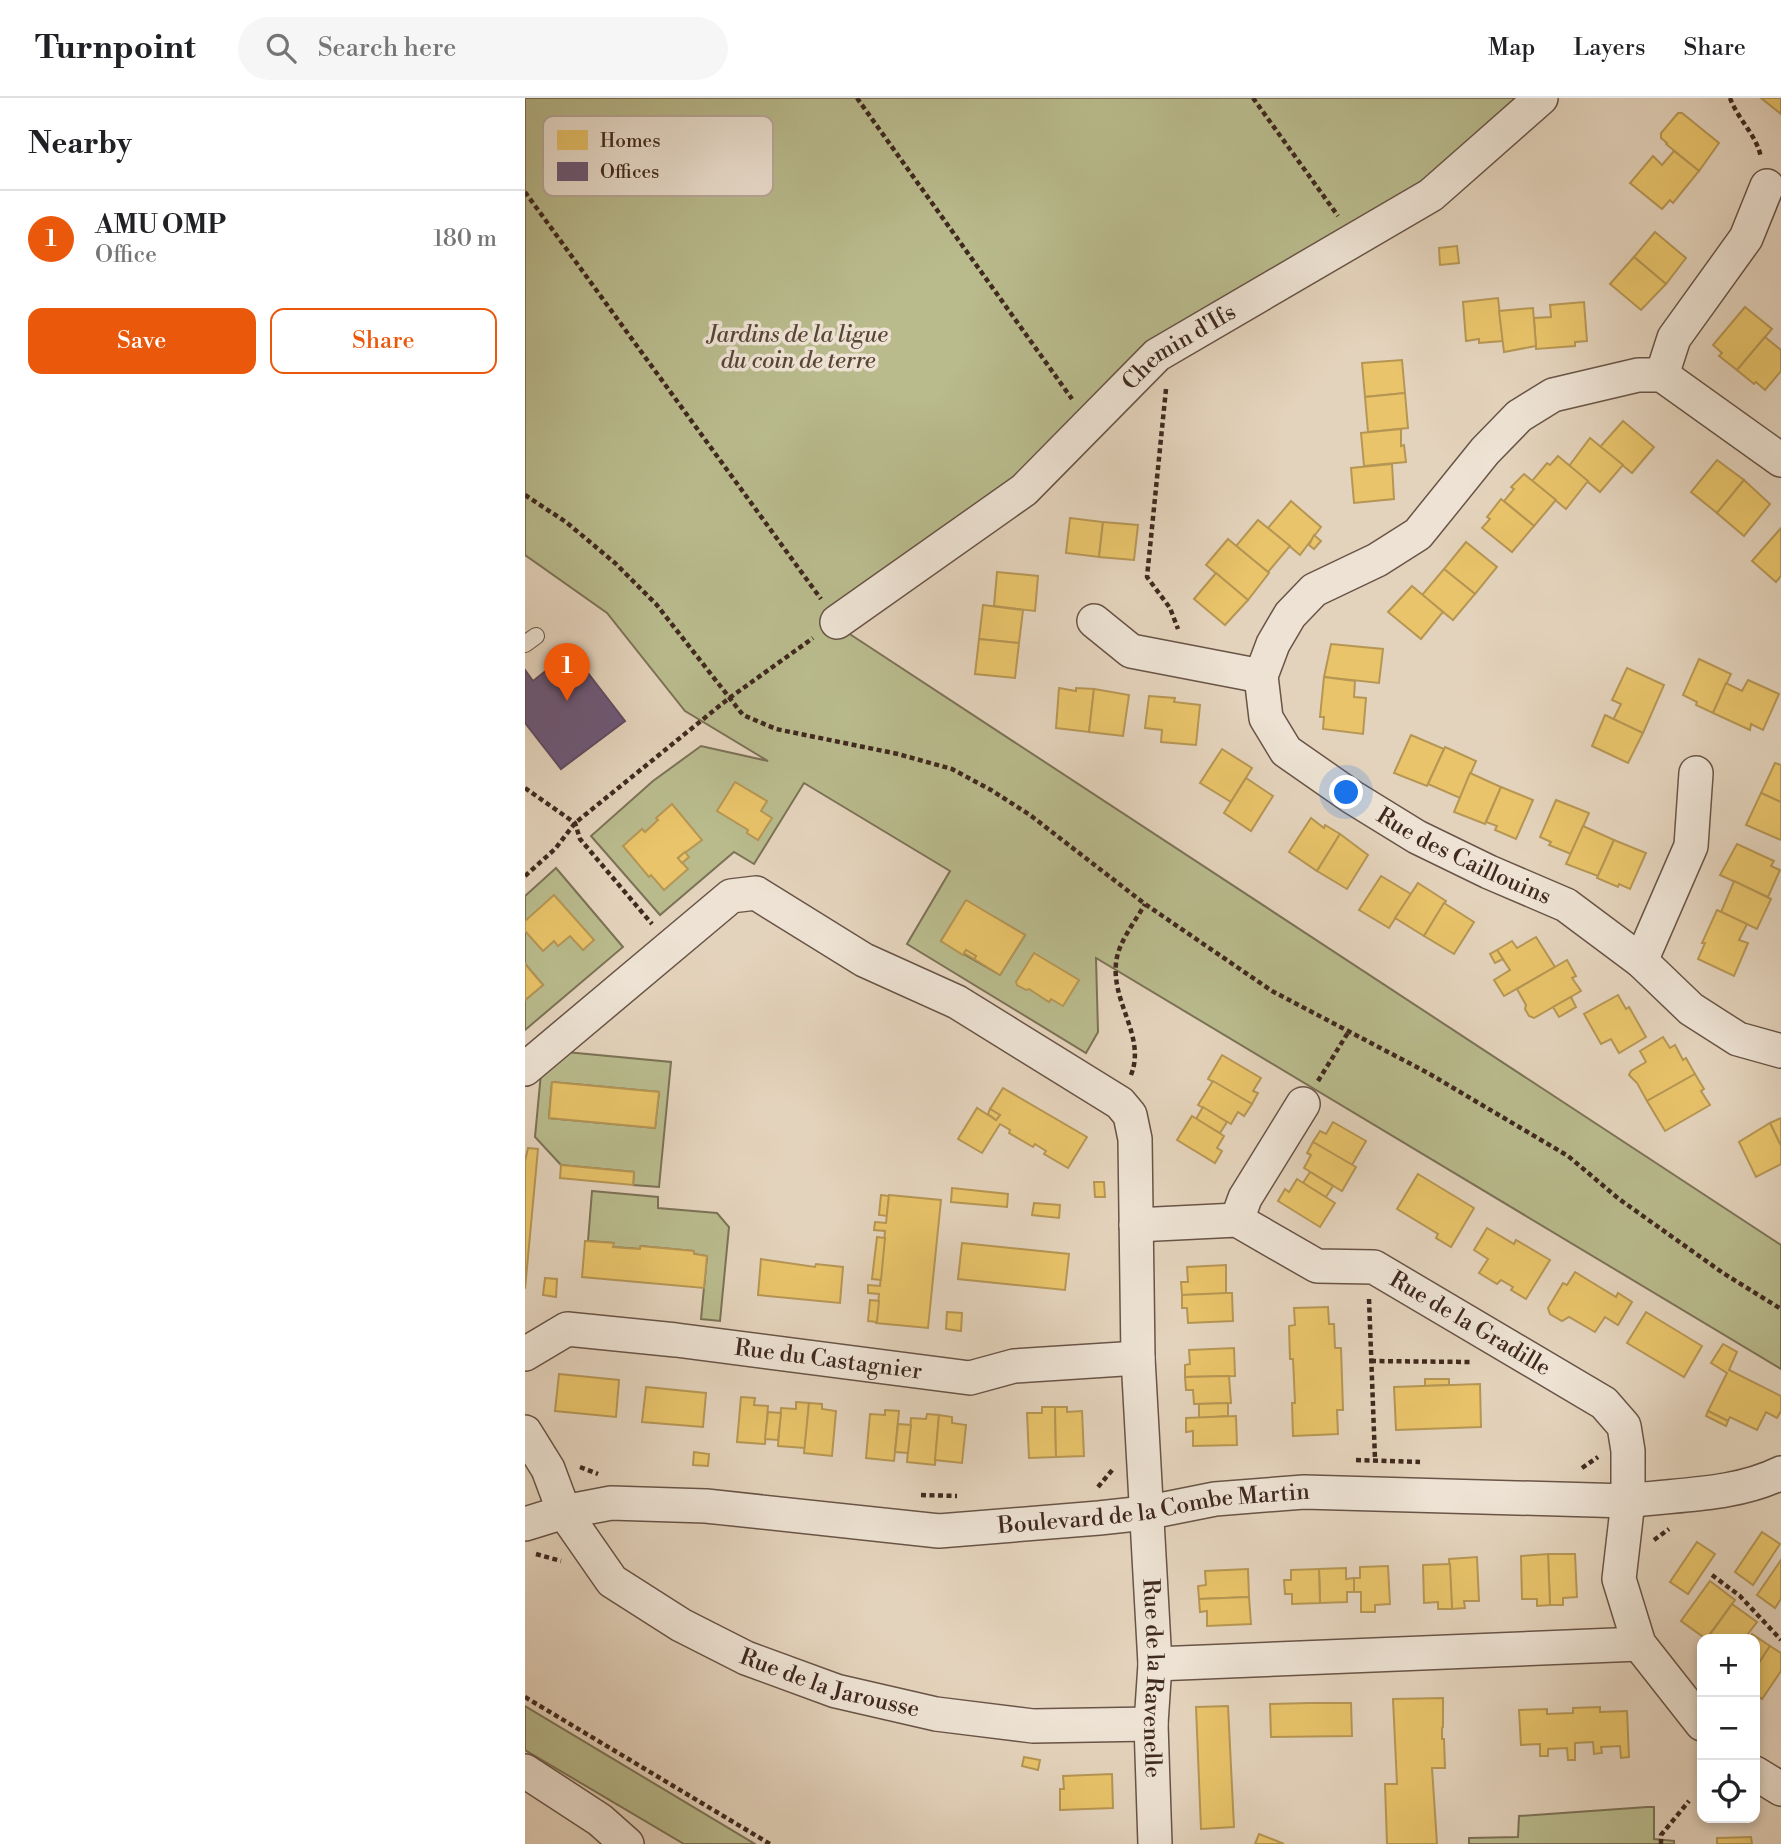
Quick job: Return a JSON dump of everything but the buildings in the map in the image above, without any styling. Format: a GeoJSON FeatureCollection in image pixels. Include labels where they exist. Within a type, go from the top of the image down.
{"type":"FeatureCollection","features":[{"type":"Feature","properties":{"kind":"street","name":"Chemin d'Ifs"},"geometry":{"type":"LineString","coordinates":[[837,622],[1024,490],[1170,345],[1431,195],[1541,98]]}},
{"type":"Feature","properties":{"kind":"street"},"geometry":{"type":"LineString","coordinates":[[1767,186],[1746,238],[1674,338],[1662,375],[1781,460]]}},
{"type":"Feature","properties":{"kind":"street","name":"Rue des Caillouins"},"geometry":{"type":"LineString","coordinates":[[1662,375],[1638,375],[1553,395],[1519,416],[1485,451],[1418,534],[1377,560],[1314,590],[1290,615],[1273,644],[1261,676],[1266,718],[1286,751],[1352,797],[1417,837],[1566,905],[1641,961],[1691,1009],[1738,1039],[1781,1051]]}},
{"type":"Feature","properties":{"kind":"street"},"geometry":{"type":"LineString","coordinates":[[1094,621],[1131,651],[1261,676]]}},
{"type":"Feature","properties":{"kind":"street"},"geometry":{"type":"LineString","coordinates":[[1641,961],[1691,846],[1696,773]]}},
{"type":"Feature","properties":{"kind":"street"},"geometry":{"type":"LineString","coordinates":[[525,1069],[731,896],[756,893],[864,960],[957,1002],[1119,1102],[1130,1115],[1135,1139],[1137,1358],[1145,1513]]}},
{"type":"Feature","properties":{"kind":"street"},"geometry":{"type":"LineString","coordinates":[[1136,1225],[1237,1220],[1245,1198],[1303,1104]]}},
{"type":"Feature","properties":{"kind":"street","name":"Rue de la Gradille"},"geometry":{"type":"LineString","coordinates":[[1237,1220],[1317,1266],[1374,1267],[1604,1402],[1624,1426],[1628,1451],[1628,1501],[1619,1579],[1639,1644]]}},
{"type":"Feature","properties":{"kind":"street","name":"Rue du Castagnier"},"geometry":{"type":"LineString","coordinates":[[525,1354],[567,1329],[970,1378],[1014,1366],[1137,1358]]}},
{"type":"Feature","properties":{"kind":"street","name":"Rue de la Jarousse"},"geometry":{"type":"LineString","coordinates":[[525,1432],[548,1469],[564,1513],[612,1581],[681,1625],[735,1653],[836,1691],[948,1715],[1033,1726],[1151,1724]]}},
{"type":"Feature","properties":{"kind":"street","name":"Boulevard de la Combe Martin"},"geometry":{"type":"LineString","coordinates":[[525,1524],[611,1503],[706,1506],[939,1531],[1145,1513],[1193,1502],[1304,1492],[1628,1501],[1703,1494],[1765,1481],[1781,1474]]}},
{"type":"Feature","properties":{"kind":"street","name":"Rue de la Ravenelle"},"geometry":{"type":"LineString","coordinates":[[1145,1513],[1154,1664],[1151,1724],[1155,1844]]}},
{"type":"Feature","properties":{"kind":"street"},"geometry":{"type":"LineString","coordinates":[[1154,1664],[1639,1644],[1697,1718]]}},
{"type":"Feature","properties":{"kind":"street"},"geometry":{"type":"LineString","coordinates":[[525,1771],[600,1820],[627,1844]]}},
{"type":"Feature","properties":{"kind":"street"},"geometry":{"type":"LineString","coordinates":[[1760,1776],[1781,1789]]}},
{"type":"Feature","properties":{"kind":"path"},"geometry":{"type":"LineString","coordinates":[[857,98],[1089,423]]}},
{"type":"Feature","properties":{"kind":"path"},"geometry":{"type":"LineString","coordinates":[[1253,98],[1355,239]]}},
{"type":"Feature","properties":{"kind":"path"},"geometry":{"type":"LineString","coordinates":[[1730,98],[1759,146],[1767,186]]}},
{"type":"Feature","properties":{"kind":"path"},"geometry":{"type":"LineString","coordinates":[[525,192],[837,622],[728,699],[575,823],[555,849],[525,876]]}},
{"type":"Feature","properties":{"kind":"path"},"geometry":{"type":"LineString","coordinates":[[1170,345],[1147,577],[1170,608],[1180,636],[1182,661]]}},
{"type":"Feature","properties":{"kind":"path"},"geometry":{"type":"LineString","coordinates":[[525,495],[566,522],[615,563],[656,604],[743,715],[776,729],[898,754],[952,769],[991,790],[1030,815],[1145,904],[1272,990],[1428,1073],[1568,1156],[1619,1199],[1723,1273],[1781,1308]]}},
{"type":"Feature","properties":{"kind":"path"},"geometry":{"type":"LineString","coordinates":[[525,788],[575,823],[580,839],[671,946]]}},
{"type":"Feature","properties":{"kind":"path"},"geometry":{"type":"LineString","coordinates":[[1119,1102],[1134,1066],[1135,1051],[1132,1030],[1119,1000],[1117,957],[1145,904]]}},
{"type":"Feature","properties":{"kind":"path"},"geometry":{"type":"LineString","coordinates":[[1303,1104],[1349,1031]]}},
{"type":"Feature","properties":{"kind":"path"},"geometry":{"type":"LineString","coordinates":[[1374,1267],[1369,1287],[1375,1459]]}},
{"type":"Feature","properties":{"kind":"path"},"geometry":{"type":"LineString","coordinates":[[1371,1361],[1477,1362]]}},
{"type":"Feature","properties":{"kind":"path"},"geometry":{"type":"LineString","coordinates":[[1711,1575],[1740,1596],[1781,1640]]}},
{"type":"Feature","properties":{"kind":"path"},"geometry":{"type":"LineString","coordinates":[[525,1697],[770,1844]]}},
{"type":"Feature","properties":{"kind":"path"},"geometry":{"type":"LineString","coordinates":[[1661,1844],[1661,1835],[1689,1801]]}},
{"type":"Feature","properties":{"kind":"green space","name":"Jardins de la ligue du coin de terre"},"geometry":{"type":"Polygon","coordinates":[[[525,98],[1549,98],[1172,346],[839,627],[1781,1245],[1781,1369],[1096,958],[1098,1032],[1086,1053],[907,944],[950,871],[804,783],[754,864],[734,852],[660,915],[591,836],[653,781],[701,746],[768,761],[685,711],[607,613],[525,555],[525,98]],[[966,901],[941,941],[1000,975],[1025,935],[966,901]]]}},
{"type":"Feature","properties":{"kind":"green space"},"geometry":{"type":"Polygon","coordinates":[[[556,868],[623,947],[525,1030],[525,1000],[543,985],[525,964],[525,896],[556,868]]]}},
{"type":"Feature","properties":{"kind":"green space"},"geometry":{"type":"Polygon","coordinates":[[[566,1052],[671,1062],[659,1187],[633,1185],[634,1172],[561,1165],[535,1137],[541,1073],[566,1052]],[[552,1082],[549,1118],[655,1128],[659,1092],[552,1082]]]}},
{"type":"Feature","properties":{"kind":"green space"},"geometry":{"type":"Polygon","coordinates":[[[592,1191],[658,1197],[658,1208],[717,1213],[729,1227],[720,1321],[701,1319],[707,1256],[694,1254],[693,1251],[641,1246],[640,1249],[613,1247],[613,1243],[588,1241],[592,1191]]]}},
{"type":"Feature","properties":{"kind":"green space"},"geometry":{"type":"Polygon","coordinates":[[[525,1706],[755,1844],[684,1844],[525,1750],[525,1706]]]}},
{"type":"Feature","properties":{"kind":"green space"},"geometry":{"type":"Polygon","coordinates":[[[1654,1807],[1654,1839],[1674,1841],[1674,1844],[1469,1844],[1469,1838],[1518,1837],[1519,1816],[1654,1807]]]}},
{"type":"Feature","properties":{"kind":"place","name":"AMU OMP"},"geometry":{"type":"Point","coordinates":[567,701]}}]}
